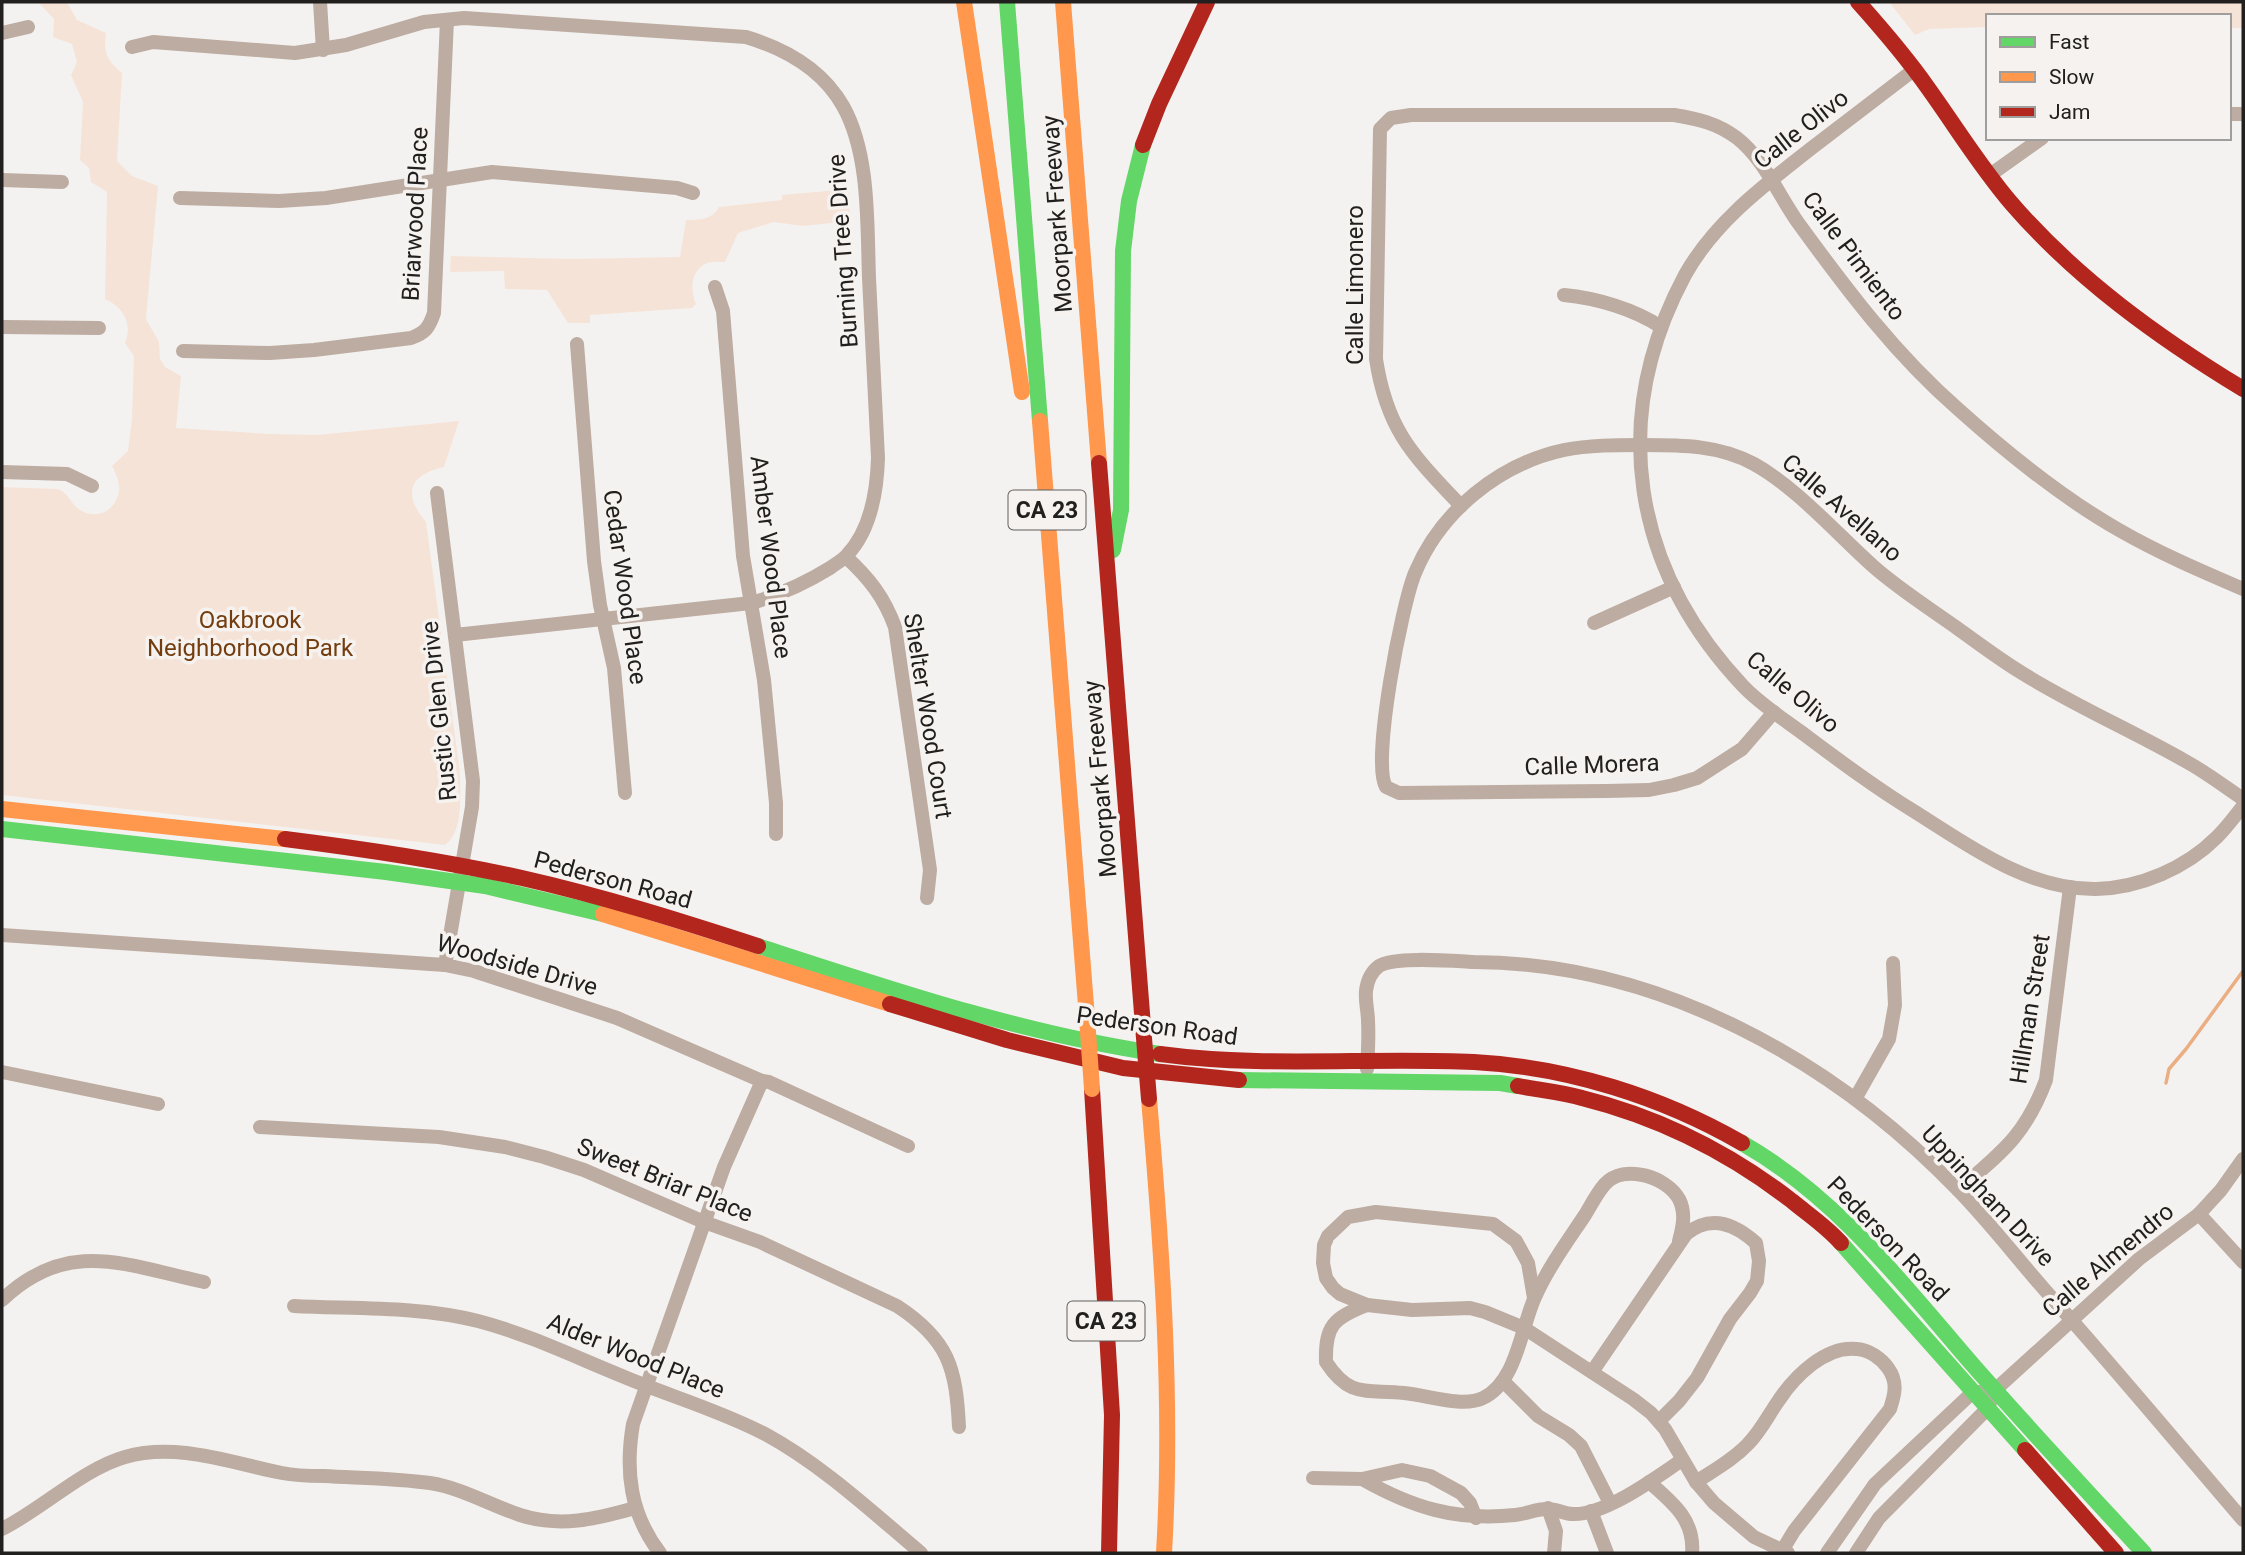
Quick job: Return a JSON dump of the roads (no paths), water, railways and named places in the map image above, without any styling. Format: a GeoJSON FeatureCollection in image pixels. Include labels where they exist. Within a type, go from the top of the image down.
{"type":"FeatureCollection","features":[{"type":"Feature","properties":{"kind":"main road"},"geometry":{"type":"LineString","coordinates":[[964,2],[1004,255],[1059,664]]}},
{"type":"Feature","properties":{"kind":"main road","name":"Moorpark Freeway"},"geometry":{"type":"LineString","coordinates":[[1006,2],[1092,1089],[1112,1415],[1109,1553]]}},
{"type":"Feature","properties":{"kind":"main road","name":"Moorpark Freeway"},"geometry":{"type":"LineString","coordinates":[[1063,2],[1167,1357],[1169,1489],[1164,1553]]}},
{"type":"Feature","properties":{"kind":"main road"},"geometry":{"type":"LineString","coordinates":[[1107,581],[1121,510],[1123,251],[1126,224],[1135,174],[1152,121],[1207,2]]}},
{"type":"Feature","properties":{"kind":"main road"},"geometry":{"type":"LineString","coordinates":[[1858,2],[1915,69],[2013,205],[2051,245],[2155,334],[2243,389]]}},
{"type":"Feature","properties":{"kind":"main road","name":"Pederson Road"},"geometry":{"type":"LineString","coordinates":[[2,809],[390,852],[463,865],[603,897],[919,997],[1038,1031],[1119,1047],[1205,1059],[1475,1062],[1553,1072],[1619,1088],[1702,1121],[1739,1141],[1778,1166],[1838,1214],[2144,1553]]}},
{"type":"Feature","properties":{"kind":"main road","name":"Pederson Road"},"geometry":{"type":"LineString","coordinates":[[2,829],[152,844],[460,882],[606,915],[1007,1040],[1124,1068],[1237,1080],[1459,1082],[1538,1088],[1622,1109],[1702,1142],[1767,1182],[1830,1231],[2116,1553]]}},
{"type":"Feature","properties":{"kind":"street"},"geometry":{"type":"LineString","coordinates":[[320,2],[323,50]]}},
{"type":"Feature","properties":{"kind":"street","name":"Burning Tree Drive"},"geometry":{"type":"LineString","coordinates":[[132,47],[153,43],[295,53],[323,50],[424,22],[464,18],[746,37],[795,57],[816,72],[834,92],[852,125],[861,160],[867,219],[878,458],[877,484],[870,513],[857,543],[846,557],[800,586],[751,603],[455,635]]}},
{"type":"Feature","properties":{"kind":"street","name":"Briarwood Place"},"geometry":{"type":"LineString","coordinates":[[183,351],[270,353],[314,350],[399,339],[422,334],[429,327],[434,313],[447,20]]}},
{"type":"Feature","properties":{"kind":"street"},"geometry":{"type":"LineString","coordinates":[[2,33],[29,27]]}},
{"type":"Feature","properties":{"kind":"street","name":"Calle Olivo"},"geometry":{"type":"LineString","coordinates":[[1915,69],[1771,180],[1709,239],[1686,274],[1661,327],[1644,383],[1640,445],[1647,516],[1659,555],[1674,587],[1708,642],[1745,687],[1774,712],[1876,787],[1954,837],[2013,870],[2039,880],[2070,887],[2098,889],[2134,884],[2161,875],[2185,862],[2216,838],[2243,806]]}},
{"type":"Feature","properties":{"kind":"street","name":"Calle Pimiento"},"geometry":{"type":"LineString","coordinates":[[1384,122],[1391,118],[1411,115],[1674,115],[1701,119],[1720,126],[1740,140],[1756,158],[1819,251],[1873,322],[1958,409],[2039,476],[2096,516],[2163,553],[2243,589]]}},
{"type":"Feature","properties":{"kind":"street","name":"Calle Limonero"},"geometry":{"type":"LineString","coordinates":[[1384,122],[1380,129],[1378,152],[1376,359],[1381,390],[1391,420],[1412,454],[1461,506]]}},
{"type":"Feature","properties":{"kind":"street"},"geometry":{"type":"LineString","coordinates":[[1990,175],[2039,140]]}},
{"type":"Feature","properties":{"kind":"street"},"geometry":{"type":"LineString","coordinates":[[180,198],[279,201],[326,198],[492,172],[677,188],[693,194]]}},
{"type":"Feature","properties":{"kind":"street"},"geometry":{"type":"LineString","coordinates":[[2,180],[62,182]]}},
{"type":"Feature","properties":{"kind":"street","name":"Amber Wood Place"},"geometry":{"type":"LineString","coordinates":[[715,287],[723,311],[743,556],[764,680],[776,803],[776,834]]}},
{"type":"Feature","properties":{"kind":"street"},"geometry":{"type":"LineString","coordinates":[[1564,295],[1585,297],[1650,320],[1661,327]]}},
{"type":"Feature","properties":{"kind":"street"},"geometry":{"type":"LineString","coordinates":[[2,327],[99,328]]}},
{"type":"Feature","properties":{"kind":"street","name":"Cedar Wood Place"},"geometry":{"type":"LineString","coordinates":[[577,344],[594,561],[614,668],[625,793]]}},
{"type":"Feature","properties":{"kind":"street","name":"Calle Avellano"},"geometry":{"type":"LineString","coordinates":[[1386,787],[1380,768],[1402,611],[1415,573],[1438,531],[1461,506],[1502,474],[1530,461],[1563,450],[1609,445],[1672,444],[1732,453],[1774,476],[1877,570],[2022,673],[2190,764],[2243,799]]}},
{"type":"Feature","properties":{"kind":"street"},"geometry":{"type":"LineString","coordinates":[[2,472],[67,474],[92,486]]}},
{"type":"Feature","properties":{"kind":"street","name":"Rustic Glen Drive"},"geometry":{"type":"LineString","coordinates":[[438,493],[473,780],[472,807],[445,965]]}},
{"type":"Feature","properties":{"kind":"street","name":"Shelter Wood Court"},"geometry":{"type":"LineString","coordinates":[[846,557],[877,589],[887,605],[895,627],[930,870],[927,898]]}},
{"type":"Feature","properties":{"kind":"street"},"geometry":{"type":"LineString","coordinates":[[1594,623],[1674,587]]}},
{"type":"Feature","properties":{"kind":"street","name":"Calle Morera"},"geometry":{"type":"LineString","coordinates":[[1386,787],[1399,793],[1649,790],[1697,778],[1742,749],[1774,712]]}},
{"type":"Feature","properties":{"kind":"street","name":"Hillman Street"},"geometry":{"type":"LineString","coordinates":[[1958,1190],[2018,1136],[2035,1109],[2046,1080],[2070,887]]}},
{"type":"Feature","properties":{"kind":"street","name":"Woodside Drive"},"geometry":{"type":"LineString","coordinates":[[2,935],[445,965],[474,971],[617,1018],[769,1082],[908,1146]]}},
{"type":"Feature","properties":{"kind":"street","name":"Uppingham Drive"},"geometry":{"type":"LineString","coordinates":[[1367,1081],[1366,992],[1370,976],[1380,965],[1397,961],[1520,963],[1578,972],[1648,991],[1715,1016],[1792,1057],[1856,1099],[1893,1129],[1958,1190],[2243,1520]]}},
{"type":"Feature","properties":{"kind":"street"},"geometry":{"type":"LineString","coordinates":[[1856,1099],[1889,1039],[1895,1005],[1893,963]]}},
{"type":"Feature","properties":{"kind":"street"},"geometry":{"type":"LineString","coordinates":[[2,1072],[158,1104]]}},
{"type":"Feature","properties":{"kind":"street"},"geometry":{"type":"LineString","coordinates":[[660,1553],[647,1536],[635,1508],[629,1477],[628,1449],[633,1424],[724,1167],[762,1081]]}},
{"type":"Feature","properties":{"kind":"street","name":"Sweet Briar Place"},"geometry":{"type":"LineString","coordinates":[[260,1128],[439,1138],[505,1147],[584,1170],[704,1222],[760,1242],[897,1306],[917,1320],[939,1343],[953,1369],[957,1387],[959,1427]]}},
{"type":"Feature","properties":{"kind":"street","name":"Calle Almendro"},"geometry":{"type":"LineString","coordinates":[[1995,1390],[2156,1245],[2199,1214],[2221,1190],[2243,1159]]}},
{"type":"Feature","properties":{"kind":"street"},"geometry":{"type":"LineString","coordinates":[[1367,1305],[1346,1313],[1335,1321],[1328,1333],[1326,1363],[1346,1386],[1364,1392],[1399,1392],[1473,1402],[1493,1392],[1503,1381],[1516,1354],[1534,1298],[1549,1268],[1606,1182],[1622,1175],[1645,1175],[1666,1184],[1678,1198],[1684,1222],[1679,1241],[1592,1372]]}},
{"type":"Feature","properties":{"kind":"street"},"geometry":{"type":"LineString","coordinates":[[1534,1298],[1528,1263],[1516,1241],[1493,1224],[1376,1212],[1348,1217],[1336,1226],[1324,1245],[1326,1278],[1340,1294],[1367,1305],[1412,1310],[1470,1308],[1485,1312],[1524,1328],[1633,1399],[1659,1421],[1696,1482],[1731,1520],[1754,1537],[1785,1552],[1794,1531],[1890,1409],[1895,1383],[1888,1368],[1880,1360],[1860,1349],[1839,1350],[1821,1359],[1790,1385],[1747,1445],[1696,1482]]}},
{"type":"Feature","properties":{"kind":"street"},"geometry":{"type":"LineString","coordinates":[[2199,1214],[2243,1262]]}},
{"type":"Feature","properties":{"kind":"street"},"geometry":{"type":"LineString","coordinates":[[1659,1421],[1697,1378],[1730,1319],[1757,1280],[1759,1261],[1756,1243],[1743,1232],[1712,1222],[1692,1230],[1679,1241]]}},
{"type":"Feature","properties":{"kind":"street"},"geometry":{"type":"LineString","coordinates":[[2,1300],[20,1283],[38,1272],[84,1259],[204,1282]]}},
{"type":"Feature","properties":{"kind":"street","name":"Alder Wood Place"},"geometry":{"type":"LineString","coordinates":[[293,1306],[424,1313],[477,1321],[526,1336],[645,1386],[736,1420],[778,1443],[841,1487],[921,1553]]}},
{"type":"Feature","properties":{"kind":"street"},"geometry":{"type":"LineString","coordinates":[[1503,1381],[1538,1416],[1569,1435],[1581,1446],[1610,1503]]}},
{"type":"Feature","properties":{"kind":"street"},"geometry":{"type":"LineString","coordinates":[[1827,1553],[1875,1484],[1973,1392],[1995,1390],[1988,1408],[1879,1518],[1856,1553]]}},
{"type":"Feature","properties":{"kind":"street"},"geometry":{"type":"LineString","coordinates":[[2,1530],[99,1467],[125,1457],[162,1452],[189,1454],[286,1474],[434,1484],[465,1492],[521,1516],[549,1522],[588,1521],[635,1508]]}},
{"type":"Feature","properties":{"kind":"street"},"geometry":{"type":"LineString","coordinates":[[1362,1479],[1391,1496],[1419,1507],[1476,1518],[1518,1515],[1548,1508],[1573,1514],[1591,1511],[1610,1503],[1682,1460]]}},
{"type":"Feature","properties":{"kind":"street"},"geometry":{"type":"LineString","coordinates":[[1313,1478],[1362,1479],[1402,1470],[1430,1476],[1461,1493],[1470,1503],[1476,1518]]}},
{"type":"Feature","properties":{"kind":"street"},"geometry":{"type":"LineString","coordinates":[[1649,1482],[1674,1504],[1685,1518],[1692,1533],[1692,1553]]}},
{"type":"Feature","properties":{"kind":"street"},"geometry":{"type":"LineString","coordinates":[[1548,1508],[1556,1531],[1554,1553]]}},
{"type":"Feature","properties":{"kind":"street"},"geometry":{"type":"LineString","coordinates":[[1591,1511],[1607,1553]]}},
{"type":"Feature","properties":{"kind":"waterway"},"geometry":{"type":"LineString","coordinates":[[2166,1083],[2169,1069],[2243,971]]}},
{"type":"Feature","properties":{"kind":"park label","name":"Oakbrook Neighborhood Park"},"geometry":{"type":"Point","coordinates":[250,634]}}]}
